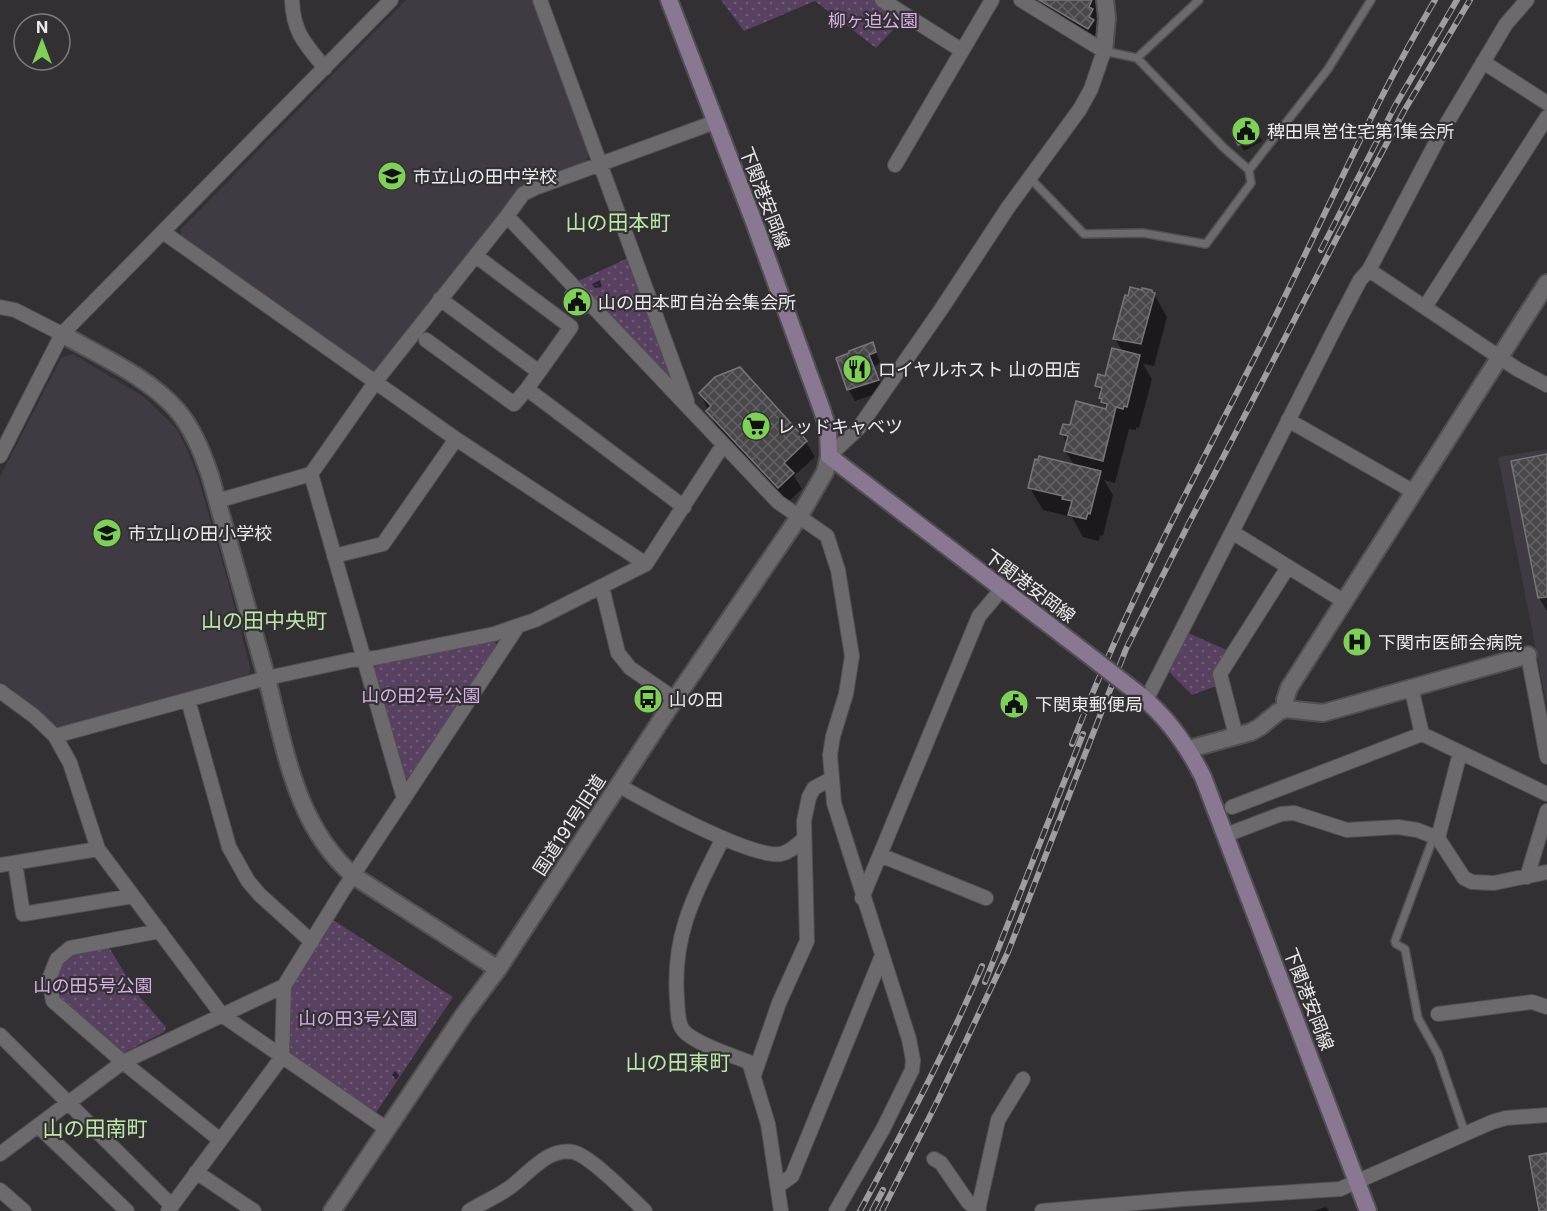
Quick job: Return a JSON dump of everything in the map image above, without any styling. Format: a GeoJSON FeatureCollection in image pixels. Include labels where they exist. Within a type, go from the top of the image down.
{"type":"FeatureCollection","features":[{"type":"Feature","properties":{"kind":"main road","name":"下関港安岡線"},"geometry":{"type":"LineString","coordinates":[[669,0],[822,410],[828,429],[829,456],[1143,698],[1164,717],[1189,748],[1226,834],[1368,1211]]}},
{"type":"Feature","properties":{"kind":"street"},"geometry":{"type":"LineString","coordinates":[[292,0],[292,13],[301,39],[325,68]]}},
{"type":"Feature","properties":{"kind":"street"},"geometry":{"type":"LineString","coordinates":[[0,456],[62,334],[391,0]]}},
{"type":"Feature","properties":{"kind":"street"},"geometry":{"type":"LineString","coordinates":[[540,0],[689,406]]}},
{"type":"Feature","properties":{"kind":"street"},"geometry":{"type":"LineString","coordinates":[[882,0],[962,50]]}},
{"type":"Feature","properties":{"kind":"street"},"geometry":{"type":"LineString","coordinates":[[895,165],[992,0]]}},
{"type":"Feature","properties":{"kind":"street"},"geometry":{"type":"LineString","coordinates":[[1021,0],[1104,51]]}},
{"type":"Feature","properties":{"kind":"street"},"geometry":{"type":"LineString","coordinates":[[829,456],[858,429],[1029,177],[1080,110],[1091,89],[1104,51],[1107,18],[1105,0]]}},
{"type":"Feature","properties":{"kind":"street"},"geometry":{"type":"LineString","coordinates":[[1143,698],[1232,531],[1360,280],[1369,270],[1441,133],[1483,62],[1506,24],[1527,0]]}},
{"type":"Feature","properties":{"kind":"street"},"geometry":{"type":"LineString","coordinates":[[1483,62],[1547,103]]}},
{"type":"Feature","properties":{"kind":"street"},"geometry":{"type":"LineString","coordinates":[[1425,307],[1547,117]]}},
{"type":"Feature","properties":{"kind":"street"},"geometry":{"type":"LineString","coordinates":[[217,501],[311,474],[376,381],[523,194],[599,163],[715,122]]}},
{"type":"Feature","properties":{"kind":"street"},"geometry":{"type":"LineString","coordinates":[[507,216],[778,502],[827,536],[838,570],[851,643],[851,673],[833,736],[830,755],[834,803],[913,1060],[912,1070],[885,1130],[836,1211]]}},
{"type":"Feature","properties":{"kind":"street"},"geometry":{"type":"LineString","coordinates":[[163,232],[456,439],[646,564]]}},
{"type":"Feature","properties":{"kind":"street"},"geometry":{"type":"LineString","coordinates":[[426,340],[514,404],[571,327],[476,256]]}},
{"type":"Feature","properties":{"kind":"street"},"geometry":{"type":"LineString","coordinates":[[1369,270],[1517,369],[1547,385]]}},
{"type":"Feature","properties":{"kind":"street"},"geometry":{"type":"LineString","coordinates":[[1286,709],[1289,688],[1547,283]]}},
{"type":"Feature","properties":{"kind":"street"},"geometry":{"type":"LineString","coordinates":[[440,299],[539,372]]}},
{"type":"Feature","properties":{"kind":"street"},"geometry":{"type":"LineString","coordinates":[[0,307],[15,310],[62,334],[142,381],[178,411],[200,447],[300,799],[322,842],[340,864],[354,876],[498,969]]}},
{"type":"Feature","properties":{"kind":"street"},"geometry":{"type":"LineString","coordinates":[[527,389],[684,507]]}},
{"type":"Feature","properties":{"kind":"street"},"geometry":{"type":"LineString","coordinates":[[1288,420],[1414,492]]}},
{"type":"Feature","properties":{"kind":"street"},"geometry":{"type":"LineString","coordinates":[[334,556],[383,544],[456,439]]}},
{"type":"Feature","properties":{"kind":"street"},"geometry":{"type":"LineString","coordinates":[[54,736],[267,678],[494,634],[519,626],[646,564],[723,445]]}},
{"type":"Feature","properties":{"kind":"street","name":"国道191号旧道"},"geometry":{"type":"LineString","coordinates":[[332,1211],[465,1013],[498,969],[675,699],[799,517],[825,472],[829,456]]}},
{"type":"Feature","properties":{"kind":"street"},"geometry":{"type":"LineString","coordinates":[[311,474],[404,799]]}},
{"type":"Feature","properties":{"kind":"street"},"geometry":{"type":"LineString","coordinates":[[1232,531],[1345,602]]}},
{"type":"Feature","properties":{"kind":"street"},"geometry":{"type":"LineString","coordinates":[[1236,736],[1220,674],[1288,567]]}},
{"type":"Feature","properties":{"kind":"street"},"geometry":{"type":"LineString","coordinates":[[602,587],[618,653],[630,668],[675,699]]}},
{"type":"Feature","properties":{"kind":"street"},"geometry":{"type":"LineString","coordinates":[[862,898],[979,616],[1001,590]]}},
{"type":"Feature","properties":{"kind":"street"},"geometry":{"type":"LineString","coordinates":[[0,1035],[170,1208],[282,1057],[284,986],[519,626]]}},
{"type":"Feature","properties":{"kind":"street"},"geometry":{"type":"LineString","coordinates":[[1189,748],[1260,728],[1278,712],[1286,709],[1323,713],[1528,655],[1547,757]]}},
{"type":"Feature","properties":{"kind":"street"},"geometry":{"type":"LineString","coordinates":[[1411,687],[1422,734]]}},
{"type":"Feature","properties":{"kind":"street"},"geometry":{"type":"LineString","coordinates":[[0,691],[34,716],[54,736],[70,763],[98,849],[222,1015],[387,1129]]}},
{"type":"Feature","properties":{"kind":"street"},"geometry":{"type":"LineString","coordinates":[[188,700],[229,848],[260,895],[312,942]]}},
{"type":"Feature","properties":{"kind":"street"},"geometry":{"type":"LineString","coordinates":[[1232,807],[1422,734],[1547,794]]}},
{"type":"Feature","properties":{"kind":"street"},"geometry":{"type":"LineString","coordinates":[[1436,837],[1460,753]]}},
{"type":"Feature","properties":{"kind":"street"},"geometry":{"type":"LineString","coordinates":[[754,1075],[779,1003],[807,941],[804,839],[806,811],[814,788],[831,779]]}},
{"type":"Feature","properties":{"kind":"street"},"geometry":{"type":"LineString","coordinates":[[618,785],[723,838],[767,854],[787,852],[804,839]]}},
{"type":"Feature","properties":{"kind":"street"},"geometry":{"type":"LineString","coordinates":[[1527,877],[1547,811]]}},
{"type":"Feature","properties":{"kind":"street"},"geometry":{"type":"LineString","coordinates":[[1226,834],[1281,814],[1294,813],[1347,830],[1398,827],[1417,830],[1436,837],[1467,880],[1472,882],[1494,883],[1547,872]]}},
{"type":"Feature","properties":{"kind":"street"},"geometry":{"type":"LineString","coordinates":[[723,838],[696,889],[680,939],[676,980],[680,1022],[686,1033],[726,1054],[749,1062],[770,1132],[781,1211]]}},
{"type":"Feature","properties":{"kind":"street"},"geometry":{"type":"LineString","coordinates":[[0,865],[98,849]]}},
{"type":"Feature","properties":{"kind":"street"},"geometry":{"type":"LineString","coordinates":[[880,855],[986,898]]}},
{"type":"Feature","properties":{"kind":"street"},"geometry":{"type":"LineString","coordinates":[[15,863],[23,914],[133,896]]}},
{"type":"Feature","properties":{"kind":"street"},"geometry":{"type":"LineString","coordinates":[[160,931],[70,948],[57,958],[49,979],[53,1001],[123,1062],[220,1140]]}},
{"type":"Feature","properties":{"kind":"street"},"geometry":{"type":"LineString","coordinates":[[778,1186],[792,1176],[881,958]]}},
{"type":"Feature","properties":{"kind":"street"},"geometry":{"type":"LineString","coordinates":[[0,1154],[123,1062],[284,986]]}},
{"type":"Feature","properties":{"kind":"street"},"geometry":{"type":"LineString","coordinates":[[1438,1014],[1532,1002],[1547,1007]]}},
{"type":"Feature","properties":{"kind":"street"},"geometry":{"type":"LineString","coordinates":[[933,1159],[940,1163],[968,1202],[978,1210],[998,1120],[1023,1078]]}},
{"type":"Feature","properties":{"kind":"street"},"geometry":{"type":"LineString","coordinates":[[1042,1211],[1340,1189],[1492,1122],[1506,1118],[1547,1115]]}},
{"type":"Feature","properties":{"kind":"street"},"geometry":{"type":"LineString","coordinates":[[38,1126],[127,1211]]}},
{"type":"Feature","properties":{"kind":"street"},"geometry":{"type":"LineString","coordinates":[[469,1211],[511,1187],[543,1160],[552,1155],[574,1152],[591,1162],[645,1211]]}},
{"type":"Feature","properties":{"kind":"street"},"geometry":{"type":"LineString","coordinates":[[196,1172],[254,1211]]}},
{"type":"Feature","properties":{"kind":"street"},"geometry":{"type":"LineString","coordinates":[[0,1190],[24,1211]]}},
{"type":"Feature","properties":{"kind":"lane"},"geometry":{"type":"LineString","coordinates":[[1137,58],[1199,0]]}},
{"type":"Feature","properties":{"kind":"lane"},"geometry":{"type":"LineString","coordinates":[[1249,170],[1328,69],[1371,0]]}},
{"type":"Feature","properties":{"kind":"lane"},"geometry":{"type":"LineString","coordinates":[[1029,177],[1084,234],[1143,233],[1206,243],[1251,183],[1249,170],[1224,148],[1137,58],[1104,51]]}},
{"type":"Feature","properties":{"kind":"lane"},"geometry":{"type":"LineString","coordinates":[[1436,837],[1395,941],[1405,949],[1418,1018],[1438,1054],[1465,1133]]}},
{"type":"Feature","properties":{"kind":"shaded area","name":"市立山の田中学校"},"geometry":{"type":"Polygon","coordinates":[[[406,0],[533,0],[588,156],[586,161],[517,191],[376,371],[371,371],[181,237],[181,229],[406,0]]]}},
{"type":"Feature","properties":{"kind":"shaded area","name":"市立山の田小学校"},"geometry":{"type":"Polygon","coordinates":[[[73,354],[144,397],[177,429],[198,477],[250,667],[249,674],[139,708],[59,727],[52,725],[11,688],[0,682],[0,477],[61,358],[73,354]]]}},
{"type":"Feature","properties":{"kind":"shaded area"},"geometry":{"type":"Polygon","coordinates":[[[1547,449],[1547,706],[1498,457],[1547,449]]]}},
{"type":"Feature","properties":{"kind":"green space","name":"柳ヶ迫公園"},"geometry":{"type":"Polygon","coordinates":[[[721,0],[882,0],[907,15],[876,48],[815,1],[744,31],[721,0]]]}},
{"type":"Feature","properties":{"kind":"green space"},"geometry":{"type":"Polygon","coordinates":[[[628,258],[671,376],[668,377],[576,282],[628,258]]]}},
{"type":"Feature","properties":{"kind":"green space"},"geometry":{"type":"Polygon","coordinates":[[[1186,632],[1229,651],[1216,671],[1216,686],[1192,695],[1169,672],[1186,632]]]}},
{"type":"Feature","properties":{"kind":"green space","name":"山の田2号公園"},"geometry":{"type":"Polygon","coordinates":[[[494,641],[498,647],[412,778],[404,779],[373,669],[379,663],[494,641]]]}},
{"type":"Feature","properties":{"kind":"green space","name":"山の田3号公園"},"geometry":{"type":"Polygon","coordinates":[[[333,920],[453,997],[375,1114],[290,1055],[291,984],[333,920]]]}},
{"type":"Feature","properties":{"kind":"green space","name":"山の田5号公園"},"geometry":{"type":"Polygon","coordinates":[[[108,946],[138,995],[166,1027],[164,1032],[123,1053],[58,1001],[53,985],[57,971],[70,955],[108,946]]]}},
{"type":"Feature","properties":{"kind":"building"},"geometry":{"type":"Polygon","coordinates":[[[1039,0],[1092,0],[1089,7],[1093,9],[1089,17],[1094,20],[1088,29],[1039,0]]]}},
{"type":"Feature","properties":{"kind":"building","name":"稗田県営住宅第1集会所"},"geometry":{"type":"Polygon","coordinates":[[[1252,120],[1259,133],[1252,139],[1251,137],[1246,139],[1247,142],[1238,145],[1232,133],[1237,130],[1236,126],[1252,120]]]}},
{"type":"Feature","properties":{"kind":"building"},"geometry":{"type":"Polygon","coordinates":[[[1130,287],[1152,290],[1155,293],[1141,344],[1113,339],[1125,295],[1128,296],[1130,287]]]}},
{"type":"Feature","properties":{"kind":"building","name":"山の田本町自治会集会所"},"geometry":{"type":"Polygon","coordinates":[[[569,288],[588,312],[585,314],[565,293],[569,288]]]}},
{"type":"Feature","properties":{"kind":"building","name":"ロイヤルホスト 山の田店"},"geometry":{"type":"Polygon","coordinates":[[[873,342],[876,352],[869,355],[879,380],[847,390],[836,358],[873,342]]]}},
{"type":"Feature","properties":{"kind":"building"},"geometry":{"type":"Polygon","coordinates":[[[1112,348],[1140,355],[1127,407],[1124,406],[1123,409],[1116,407],[1103,461],[1064,451],[1068,436],[1060,434],[1063,424],[1070,425],[1076,401],[1106,409],[1107,404],[1101,402],[1102,399],[1099,398],[1102,388],[1095,386],[1098,374],[1105,376],[1112,348]]]}},
{"type":"Feature","properties":{"kind":"building","name":"レッドキャベツ"},"geometry":{"type":"Polygon","coordinates":[[[740,367],[807,441],[784,463],[794,473],[778,488],[706,411],[711,406],[699,393],[715,377],[740,367]]]}},
{"type":"Feature","properties":{"kind":"building"},"geometry":{"type":"Polygon","coordinates":[[[1547,454],[1547,597],[1538,598],[1511,461],[1547,454]]]}},
{"type":"Feature","properties":{"kind":"building"},"geometry":{"type":"Polygon","coordinates":[[[1039,456],[1101,471],[1090,514],[1088,513],[1086,519],[1068,515],[1072,501],[1062,499],[1063,496],[1028,488],[1035,459],[1038,460],[1039,456]]]}},
{"type":"Feature","properties":{"kind":"building"},"geometry":{"type":"Polygon","coordinates":[[[1547,1153],[1547,1211],[1539,1211],[1529,1156],[1547,1153]]]}},
{"type":"Feature","properties":{"kind":"railway"},"geometry":{"type":"LineString","coordinates":[[1072,744],[1117,638],[1166,533],[1270,327],[1370,120],[1435,0]]}},
{"type":"Feature","properties":{"kind":"railway"},"geometry":{"type":"LineString","coordinates":[[1321,250],[1395,106],[1457,0]]}},
{"type":"Feature","properties":{"kind":"railway"},"geometry":{"type":"LineString","coordinates":[[882,1211],[1008,952],[1126,649],[1358,197],[1404,111],[1470,0]]}},
{"type":"Feature","properties":{"kind":"railway"},"geometry":{"type":"LineString","coordinates":[[985,982],[1083,734]]}},
{"type":"Feature","properties":{"kind":"railway"},"geometry":{"type":"LineString","coordinates":[[860,1211],[939,1059],[982,966]]}},
{"type":"Feature","properties":{"kind":"railway"},"geometry":{"type":"LineString","coordinates":[[872,1211],[883,1190]]}},
{"type":"Feature","properties":{"kind":"place","name":"稗田県営住宅第1集会所"},"geometry":{"type":"Point","coordinates":[1246,131]}},
{"type":"Feature","properties":{"kind":"place","name":"市立山の田中学校"},"geometry":{"type":"Point","coordinates":[392,176]}},
{"type":"Feature","properties":{"kind":"place","name":"山の田本町自治会集会所"},"geometry":{"type":"Point","coordinates":[577,302]}},
{"type":"Feature","properties":{"kind":"place","name":"ロイヤルホスト 山の田店"},"geometry":{"type":"Point","coordinates":[857,369]}},
{"type":"Feature","properties":{"kind":"place","name":"レッドキャベツ"},"geometry":{"type":"Point","coordinates":[756,426]}},
{"type":"Feature","properties":{"kind":"place","name":"市立山の田小学校"},"geometry":{"type":"Point","coordinates":[107,533]}},
{"type":"Feature","properties":{"kind":"place","name":"下関市医師会病院"},"geometry":{"type":"Point","coordinates":[1357,642]}},
{"type":"Feature","properties":{"kind":"place","name":"山の田"},"geometry":{"type":"Point","coordinates":[648,699]}},
{"type":"Feature","properties":{"kind":"place","name":"下関東郵便局"},"geometry":{"type":"Point","coordinates":[1014,704]}},
{"type":"Feature","properties":{"kind":"district","name":"山の田本町"},"geometry":{"type":"Point","coordinates":[618,222]}},
{"type":"Feature","properties":{"kind":"district","name":"山の田中央町"},"geometry":{"type":"Point","coordinates":[264,620]}},
{"type":"Feature","properties":{"kind":"district","name":"山の田東町"},"geometry":{"type":"Point","coordinates":[678,1062]}},
{"type":"Feature","properties":{"kind":"district","name":"山の田南町"},"geometry":{"type":"Point","coordinates":[95,1128]}}]}
